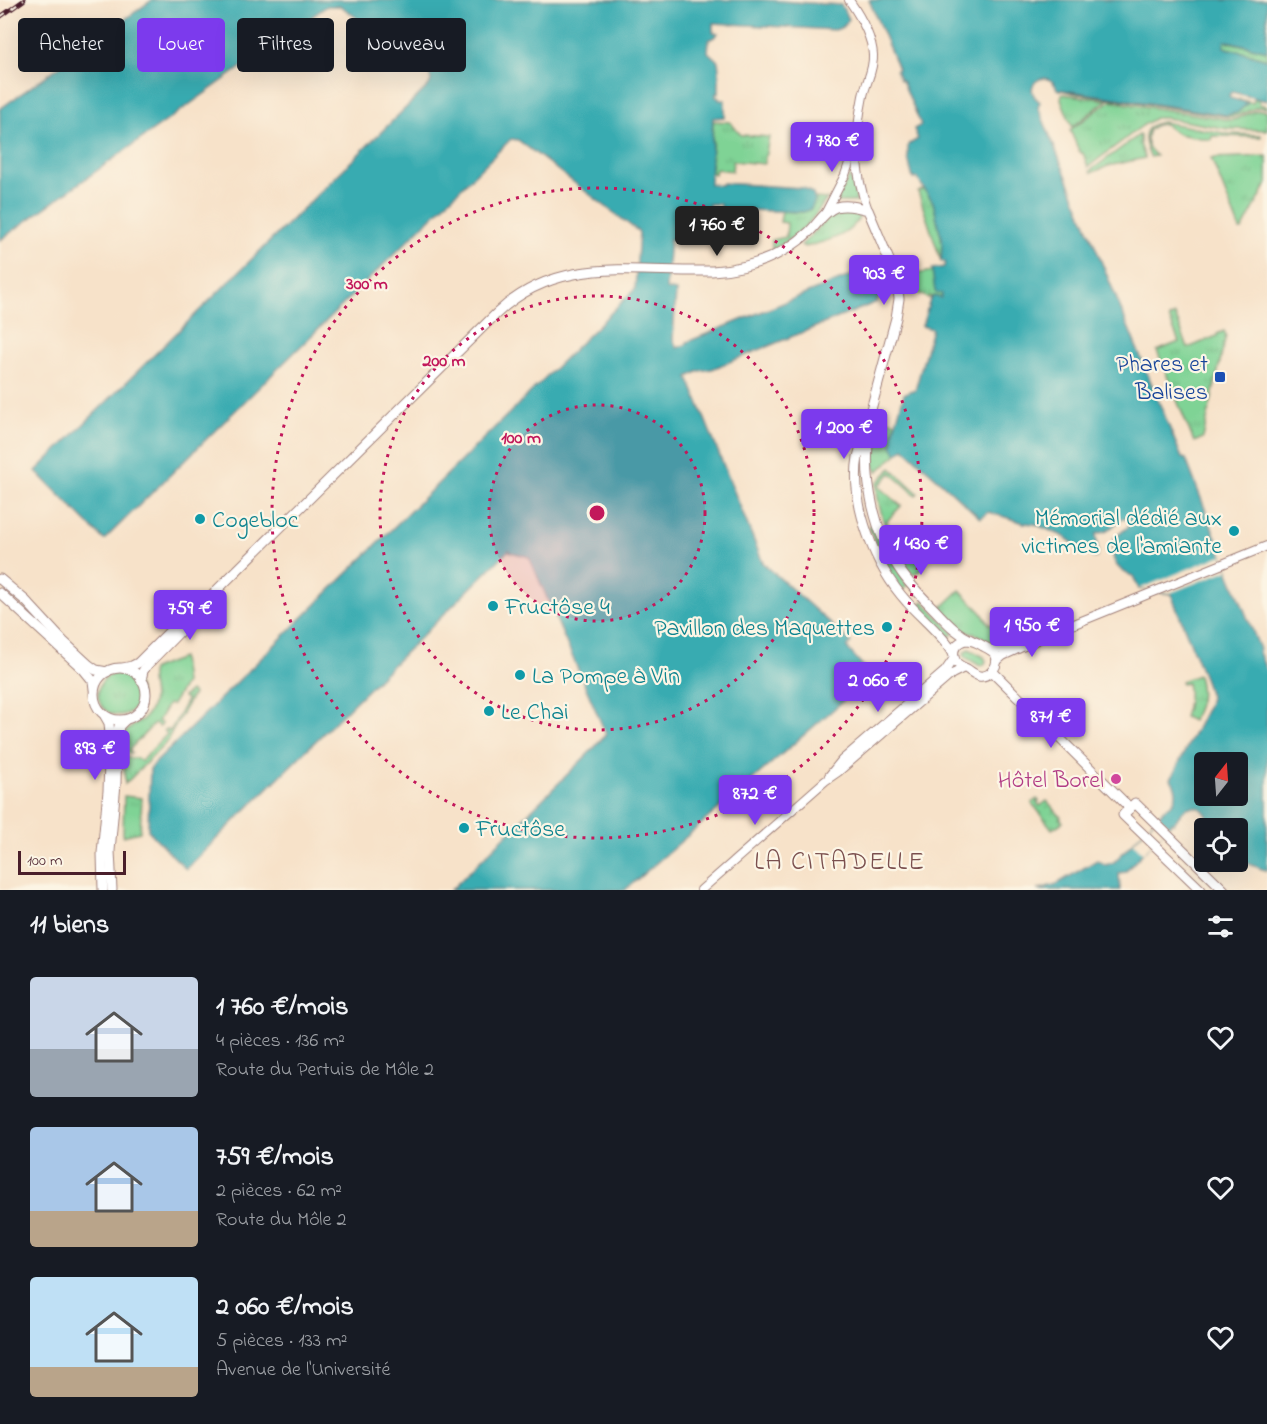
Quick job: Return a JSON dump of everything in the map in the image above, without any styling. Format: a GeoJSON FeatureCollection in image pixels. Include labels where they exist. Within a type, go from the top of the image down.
{"type":"FeatureCollection","features":[{"type":"Feature","properties":{"kind":"main road"},"geometry":{"type":"LineString","coordinates":[[141,680],[148,664],[217,590],[511,300],[543,283],[590,270],[731,269],[759,262],[799,240],[834,208],[851,206],[868,210],[895,275],[899,295],[896,318],[864,433],[856,467],[856,483],[864,519],[874,548],[890,580],[905,600],[946,643],[957,663],[981,676],[987,675],[994,667],[995,655],[957,632],[905,577],[886,546],[869,488],[868,437],[873,403]]}},
{"type":"Feature","properties":{"kind":"main road"},"geometry":{"type":"LineString","coordinates":[[0,579],[31,605],[89,665],[96,670],[107,672],[138,663],[189,613],[217,590]]}},
{"type":"Feature","properties":{"kind":"main road"},"geometry":{"type":"LineString","coordinates":[[0,593],[84,670],[93,681],[96,706],[109,723],[109,785],[102,853],[105,887]]}},
{"type":"Feature","properties":{"kind":"main road"},"geometry":{"type":"LineString","coordinates":[[954,656],[959,642],[971,640]]}},
{"type":"Feature","properties":{"kind":"main road"},"geometry":{"type":"LineString","coordinates":[[994,667],[1129,809],[1140,832],[1201,890]]}},
{"type":"Feature","properties":{"kind":"main road"},"geometry":{"type":"LineString","coordinates":[[105,887],[110,851],[119,726],[137,714],[144,703],[145,690],[141,680],[133,672],[120,669]]}},
{"type":"Feature","properties":{"kind":"main road"},"geometry":{"type":"LineString","coordinates":[[94,689],[99,678],[107,672]]}},
{"type":"Feature","properties":{"kind":"main road"},"geometry":{"type":"LineString","coordinates":[[105,716],[114,720],[125,720]]}},
{"type":"Feature","properties":{"kind":"main road"},"geometry":{"type":"LineString","coordinates":[[1129,809],[1152,819],[1224,890]]}},
{"type":"Feature","properties":{"kind":"street"},"geometry":{"type":"LineString","coordinates":[[824,215],[845,175],[872,67],[873,52],[864,24],[849,0]]}},
{"type":"Feature","properties":{"kind":"street"},"geometry":{"type":"LineString","coordinates":[[856,138],[859,180],[868,210]]}},
{"type":"Feature","properties":{"kind":"street"},"geometry":{"type":"LineString","coordinates":[[994,667],[1003,656],[1052,633],[1267,546]]}},
{"type":"Feature","properties":{"kind":"street"},"geometry":{"type":"LineString","coordinates":[[990,650],[1004,649],[1052,633]]}},
{"type":"Feature","properties":{"kind":"street"},"geometry":{"type":"LineString","coordinates":[[825,781],[842,760],[945,671],[954,656]]}},
{"type":"Feature","properties":{"kind":"street"},"geometry":{"type":"LineString","coordinates":[[701,890],[825,781],[952,674],[964,668]]}},
{"type":"Feature","properties":{"kind":"green space"},"geometry":{"type":"Polygon","coordinates":[[[1225,41],[1267,51],[1267,59],[1224,47],[1225,41]]]}},
{"type":"Feature","properties":{"kind":"green space"},"geometry":{"type":"Polygon","coordinates":[[[1057,89],[1226,115],[1234,114],[1247,103],[1237,100],[1240,99],[1253,103],[1254,99],[1260,100],[1259,104],[1267,108],[1256,108],[1229,117],[1057,89]]]}},
{"type":"Feature","properties":{"kind":"green space"},"geometry":{"type":"Polygon","coordinates":[[[1062,94],[1107,100],[1072,127],[1061,99],[1062,94]]]}},
{"type":"Feature","properties":{"kind":"green space"},"geometry":{"type":"Polygon","coordinates":[[[1110,101],[1231,120],[1257,110],[1267,111],[1267,130],[1228,129],[1155,118],[1088,167],[1070,130],[1110,101]]]}},
{"type":"Feature","properties":{"kind":"green space"},"geometry":{"type":"Polygon","coordinates":[[[713,121],[730,122],[741,135],[769,137],[764,164],[733,161],[732,171],[716,169],[715,174],[711,173],[713,121]]]}},
{"type":"Feature","properties":{"kind":"green space"},"geometry":{"type":"Polygon","coordinates":[[[1163,122],[1229,134],[1261,135],[1261,137],[1212,136],[1211,140],[1178,134],[1164,124],[1156,125],[1149,130],[1146,139],[1149,148],[1156,156],[1150,157],[1145,135],[1150,126],[1163,122]]]}},
{"type":"Feature","properties":{"kind":"green space"},"geometry":{"type":"Polygon","coordinates":[[[1139,135],[1145,158],[1108,166],[1091,173],[1090,171],[1139,135]]]}},
{"type":"Feature","properties":{"kind":"green space"},"geometry":{"type":"Polygon","coordinates":[[[1267,156],[1267,184],[1240,230],[1211,158],[1267,156]]]}},
{"type":"Feature","properties":{"kind":"green space"},"geometry":{"type":"Polygon","coordinates":[[[850,175],[857,202],[836,202],[850,175]]]}},
{"type":"Feature","properties":{"kind":"green space"},"geometry":{"type":"Polygon","coordinates":[[[924,189],[933,202],[941,236],[941,261],[918,192],[924,189]]]}},
{"type":"Feature","properties":{"kind":"green space"},"geometry":{"type":"Polygon","coordinates":[[[814,198],[827,199],[803,229],[772,250],[772,240],[786,237],[787,223],[780,222],[782,211],[807,211],[813,204],[814,198]]]}},
{"type":"Feature","properties":{"kind":"green space"},"geometry":{"type":"Polygon","coordinates":[[[845,210],[858,212],[860,215],[851,228],[829,240],[805,247],[801,245],[832,215],[845,210]]]}},
{"type":"Feature","properties":{"kind":"green space"},"geometry":{"type":"Polygon","coordinates":[[[933,271],[942,294],[941,298],[934,296],[930,300],[931,297],[928,298],[913,291],[909,275],[933,271]]]}},
{"type":"Feature","properties":{"kind":"green space"},"geometry":{"type":"Polygon","coordinates":[[[1175,315],[1188,348],[1224,331],[1226,335],[1203,438],[1194,442],[1157,351],[1179,342],[1169,318],[1175,315]]]}},
{"type":"Feature","properties":{"kind":"green space"},"geometry":{"type":"Polygon","coordinates":[[[882,419],[896,422],[892,439],[897,454],[877,472],[873,463],[873,448],[875,433],[880,429],[882,419]]]}},
{"type":"Feature","properties":{"kind":"green space"},"geometry":{"type":"Polygon","coordinates":[[[891,468],[918,493],[916,495],[891,473],[879,486],[901,506],[886,522],[892,528],[890,531],[921,560],[924,558],[922,568],[913,574],[906,568],[893,546],[879,505],[877,483],[891,468]]]}},
{"type":"Feature","properties":{"kind":"green space"},"geometry":{"type":"Polygon","coordinates":[[[875,525],[907,586],[902,590],[884,567],[869,527],[875,525]]]}},
{"type":"Feature","properties":{"kind":"green space"},"geometry":{"type":"Polygon","coordinates":[[[960,590],[982,613],[989,624],[1005,631],[1001,640],[993,643],[974,633],[965,632],[941,608],[960,590]]]}},
{"type":"Feature","properties":{"kind":"green space"},"geometry":{"type":"Polygon","coordinates":[[[923,601],[954,633],[946,640],[916,609],[923,601]]]}},
{"type":"Feature","properties":{"kind":"green space"},"geometry":{"type":"Polygon","coordinates":[[[969,649],[984,657],[986,661],[984,665],[980,666],[965,657],[964,652],[969,649]]]}},
{"type":"Feature","properties":{"kind":"green space"},"geometry":{"type":"Polygon","coordinates":[[[182,658],[185,683],[172,705],[168,704],[158,721],[162,724],[159,727],[155,723],[129,750],[132,753],[124,754],[124,735],[145,717],[153,703],[152,670],[182,658]]]}},
{"type":"Feature","properties":{"kind":"green space"},"geometry":{"type":"Polygon","coordinates":[[[119,673],[127,674],[134,679],[139,686],[139,702],[134,709],[127,714],[119,715],[111,714],[104,709],[99,702],[98,694],[99,686],[104,679],[111,674],[119,673]]]}},
{"type":"Feature","properties":{"kind":"green space"},"geometry":{"type":"Polygon","coordinates":[[[1198,675],[1200,699],[1192,721],[1184,717],[1188,692],[1187,683],[1182,684],[1181,681],[1198,675]]]}},
{"type":"Feature","properties":{"kind":"green space"},"geometry":{"type":"Polygon","coordinates":[[[190,691],[193,694],[169,740],[125,784],[124,758],[137,758],[141,761],[167,734],[164,730],[170,731],[187,700],[183,697],[190,691]]]}},
{"type":"Feature","properties":{"kind":"green space"},"geometry":{"type":"Polygon","coordinates":[[[124,796],[142,798],[140,832],[123,836],[124,796]]]}},
{"type":"Feature","properties":{"kind":"green space"},"geometry":{"type":"Polygon","coordinates":[[[1037,799],[1040,806],[1047,801],[1063,822],[1052,829],[1032,803],[1037,799]]]}},
{"type":"Feature","properties":{"kind":"water"},"geometry":{"type":"Polygon","coordinates":[[[152,0],[764,0],[841,5],[849,19],[835,30],[713,23],[713,32],[718,33],[709,40],[708,52],[718,61],[719,93],[716,93],[716,97],[719,100],[725,100],[725,117],[713,118],[710,184],[804,188],[813,194],[815,201],[811,209],[804,212],[720,209],[720,204],[709,204],[707,240],[670,239],[666,289],[676,291],[673,339],[677,348],[857,273],[868,271],[876,273],[881,279],[883,290],[877,302],[688,377],[763,563],[851,642],[847,648],[872,676],[625,890],[451,890],[606,734],[529,557],[509,550],[186,869],[148,830],[150,768],[635,289],[639,232],[518,140],[511,139],[104,540],[36,471],[429,85],[431,80],[428,72],[466,72],[466,18],[357,18],[341,6],[327,6],[310,18],[237,18],[237,70],[0,240],[0,109],[52,72],[125,72],[125,19],[152,0]]]}},
{"type":"Feature","properties":{"kind":"water"},"geometry":{"type":"Polygon","coordinates":[[[869,0],[1267,0],[1267,51],[1228,41],[1224,44],[1224,47],[1267,59],[1267,101],[1232,92],[1229,95],[1230,98],[1248,103],[1237,113],[1226,115],[1057,89],[1048,79],[1037,80],[1032,90],[1040,102],[1038,107],[1182,458],[1186,459],[1267,672],[1267,871],[1248,864],[1248,818],[1208,818],[1201,809],[1192,807],[1183,811],[1125,872],[1119,873],[1120,890],[1037,890],[1057,884],[1097,860],[1106,865],[1114,862],[1172,803],[1176,793],[1171,779],[1210,697],[1171,594],[1139,589],[1133,576],[1123,571],[1115,562],[1113,539],[1129,526],[1128,519],[1122,519],[1107,531],[1096,534],[1098,552],[1097,557],[1094,558],[1063,536],[1035,524],[1024,523],[989,512],[980,518],[904,448],[897,454],[892,446],[892,436],[904,394],[915,391],[932,329],[922,326],[930,300],[934,296],[941,298],[942,294],[935,292],[932,269],[944,267],[945,262],[941,261],[941,236],[933,202],[917,178],[913,179],[908,158],[908,145],[918,139],[914,129],[921,125],[896,70],[898,69],[869,0]]]}},
{"type":"Feature","properties":{"kind":"pier"},"geometry":{"type":"Polygon","coordinates":[[[1222,555],[1228,570],[1170,593],[1139,589],[1222,555]]]}},
{"type":"Feature","properties":{"kind":"pier"},"geometry":{"type":"Polygon","coordinates":[[[1159,816],[1169,826],[1143,853],[1133,843],[1159,816]]]}},
{"type":"Feature","properties":{"kind":"railway"},"geometry":{"type":"LineString","coordinates":[[0,17],[24,0]]}},
{"type":"Feature","properties":{"kind":"place","name":"Phares et Balises"},"geometry":{"type":"Point","coordinates":[1220,377]}},
{"type":"Feature","properties":{"kind":"place","name":"Cogebloc"},"geometry":{"type":"Point","coordinates":[200,519]}},
{"type":"Feature","properties":{"kind":"place","name":"Mémorial dédié aux victimes de l'amiante"},"geometry":{"type":"Point","coordinates":[1234,531]}},
{"type":"Feature","properties":{"kind":"place","name":"Fructôse 4"},"geometry":{"type":"Point","coordinates":[493,606]}},
{"type":"Feature","properties":{"kind":"place","name":"Pavillon des Maquettes"},"geometry":{"type":"Point","coordinates":[887,627]}},
{"type":"Feature","properties":{"kind":"place","name":"La Pompe à Vin"},"geometry":{"type":"Point","coordinates":[520,675]}},
{"type":"Feature","properties":{"kind":"place","name":"Le Chai"},"geometry":{"type":"Point","coordinates":[489,711]}},
{"type":"Feature","properties":{"kind":"place","name":"Hôtel Borel"},"geometry":{"type":"Point","coordinates":[1116,779]}},
{"type":"Feature","properties":{"kind":"place","name":"Fructôse"},"geometry":{"type":"Point","coordinates":[464,828]}},
{"type":"Feature","properties":{"kind":"district","name":"LA CITADELLE"},"geometry":{"type":"Point","coordinates":[840,860]}}]}
